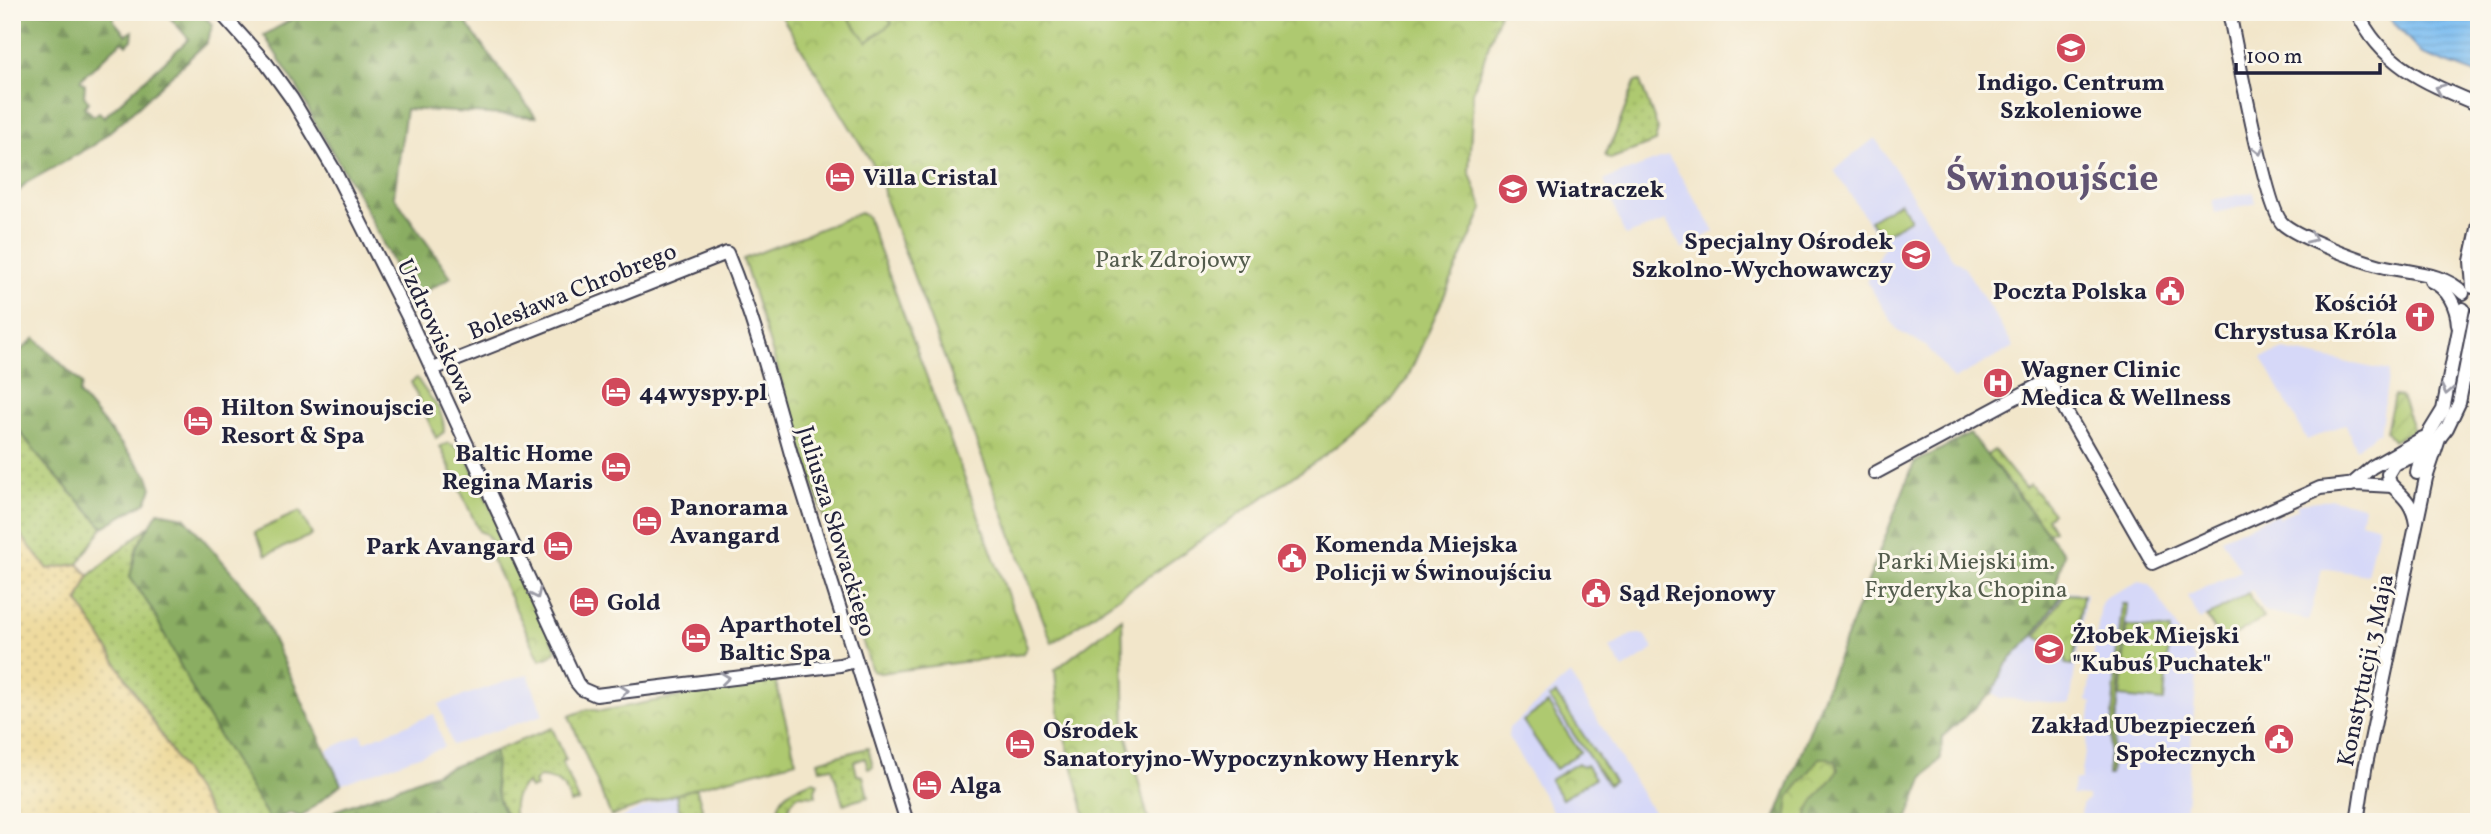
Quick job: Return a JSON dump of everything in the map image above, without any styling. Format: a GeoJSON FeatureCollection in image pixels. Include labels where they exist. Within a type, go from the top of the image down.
{"type":"FeatureCollection","features":[{"type":"Feature","properties":{"kind":"street","name":"Uzdrowiskowa"},"geometry":{"type":"LineString","coordinates":[[220,12],[266,64],[292,99],[339,179],[432,369],[582,689],[596,695],[855,661]]}},
{"type":"Feature","properties":{"kind":"street"},"geometry":{"type":"LineString","coordinates":[[2229,12],[2272,201],[2276,215],[2282,223],[2351,256],[2471,289]]}},
{"type":"Feature","properties":{"kind":"street"},"geometry":{"type":"LineString","coordinates":[[2357,12],[2378,44],[2404,69],[2427,83],[2479,105]]}},
{"type":"Feature","properties":{"kind":"street"},"geometry":{"type":"LineString","coordinates":[[2422,501],[2432,455],[2459,403],[2469,335],[2460,299],[2471,289],[2471,261],[2479,224]]}},
{"type":"Feature","properties":{"kind":"street","name":"Bolesława Chrobrego"},"geometry":{"type":"LineString","coordinates":[[432,369],[727,253]]}},
{"type":"Feature","properties":{"kind":"street","name":"Juliusza Słowackiego"},"geometry":{"type":"LineString","coordinates":[[727,253],[748,306],[776,397],[780,419],[907,822]]}},
{"type":"Feature","properties":{"kind":"street"},"geometry":{"type":"LineString","coordinates":[[2409,273],[2437,284],[2449,295],[2458,320],[2469,335]]}},
{"type":"Feature","properties":{"kind":"street"},"geometry":{"type":"LineString","coordinates":[[1875,473],[2048,380],[2153,563],[2320,488],[2353,484],[2382,474],[2413,455],[2442,410],[2477,315],[2463,309]]}},
{"type":"Feature","properties":{"kind":"street"},"geometry":{"type":"LineString","coordinates":[[2353,484],[2372,467],[2423,438]]}},
{"type":"Feature","properties":{"kind":"street"},"geometry":{"type":"LineString","coordinates":[[2353,484],[2409,489],[2419,464],[2440,439]]}},
{"type":"Feature","properties":{"kind":"street"},"geometry":{"type":"LineString","coordinates":[[2397,464],[2413,466],[2416,477]]}},
{"type":"Feature","properties":{"kind":"street"},"geometry":{"type":"LineString","coordinates":[[2397,464],[2388,477],[2410,503],[2416,528]]}},
{"type":"Feature","properties":{"kind":"street","name":"Konstytucji 3 Maja"},"geometry":{"type":"LineString","coordinates":[[2357,822],[2365,769],[2422,501],[2416,477]]}},
{"type":"Feature","properties":{"kind":"shaded area","name":"Specjalny Ośrodek Szkolno-Wychowawczy"},"geometry":{"type":"Polygon","coordinates":[[[1875,138],[1953,259],[1963,266],[1970,276],[2014,347],[1954,379],[1927,347],[1898,331],[1866,281],[1884,246],[1834,170],[1875,138]]]}},
{"type":"Feature","properties":{"kind":"shaded area"},"geometry":{"type":"Polygon","coordinates":[[[1668,156],[1715,231],[1682,249],[1666,221],[1625,236],[1604,180],[1668,156]]]}},
{"type":"Feature","properties":{"kind":"shaded area"},"geometry":{"type":"Polygon","coordinates":[[[2253,192],[2256,203],[2215,213],[2212,200],[2253,192]]]}},
{"type":"Feature","properties":{"kind":"shaded area"},"geometry":{"type":"Polygon","coordinates":[[[2284,350],[2389,371],[2380,433],[2357,449],[2345,424],[2307,440],[2262,358],[2284,350]]]}},
{"type":"Feature","properties":{"kind":"shaded area"},"geometry":{"type":"Polygon","coordinates":[[[2333,499],[2364,506],[2361,521],[2378,526],[2367,575],[2322,568],[2309,620],[2264,611],[2252,590],[2200,620],[2187,596],[2241,571],[2221,538],[2277,514],[2279,518],[2298,509],[2296,505],[2301,503],[2333,499]]]}},
{"type":"Feature","properties":{"kind":"shaded area"},"geometry":{"type":"Polygon","coordinates":[[[2139,581],[2150,585],[2198,664],[2185,817],[2184,821],[2169,822],[2085,820],[2081,817],[2082,804],[2088,800],[2088,796],[2072,795],[2074,780],[2081,780],[2092,703],[2087,701],[2101,604],[2108,596],[2139,581]]]}},
{"type":"Feature","properties":{"kind":"shaded area","name":"Żłobek Miejski \"Kubuś Puchatek\""},"geometry":{"type":"Polygon","coordinates":[[[2063,592],[2086,593],[2070,704],[2000,698],[1992,693],[2007,663],[2034,635],[2063,592]]]}},
{"type":"Feature","properties":{"kind":"shaded area"},"geometry":{"type":"Polygon","coordinates":[[[1631,635],[1646,636],[1654,649],[1623,669],[1610,648],[1631,635]]]}},
{"type":"Feature","properties":{"kind":"shaded area"},"geometry":{"type":"Polygon","coordinates":[[[528,674],[543,715],[452,745],[439,704],[528,674]]]}},
{"type":"Feature","properties":{"kind":"shaded area"},"geometry":{"type":"Polygon","coordinates":[[[1570,674],[1659,822],[1559,822],[1508,737],[1509,728],[1570,674]]]}},
{"type":"Feature","properties":{"kind":"shaded area"},"geometry":{"type":"Polygon","coordinates":[[[434,714],[444,747],[341,784],[327,750],[361,734],[364,742],[434,714]]]}},
{"type":"Feature","properties":{"kind":"shaded area"},"geometry":{"type":"Polygon","coordinates":[[[696,787],[706,822],[612,822],[640,809],[696,787]]]}},
{"type":"Feature","properties":{"kind":"green space"},"geometry":{"type":"Polygon","coordinates":[[[12,12],[114,12],[114,21],[126,35],[133,31],[132,40],[127,45],[122,41],[80,80],[85,85],[84,96],[89,102],[84,107],[94,116],[99,112],[104,117],[189,39],[165,12],[200,12],[213,25],[206,43],[128,116],[94,145],[26,183],[12,199],[12,12]]]}},
{"type":"Feature","properties":{"kind":"green space"},"geometry":{"type":"Polygon","coordinates":[[[305,12],[461,12],[469,27],[536,117],[406,109],[394,196],[451,277],[411,300],[362,201],[264,35],[305,12]]]}},
{"type":"Feature","properties":{"kind":"green space","name":"Park Zdrojowy"},"geometry":{"type":"Polygon","coordinates":[[[779,12],[1500,12],[1473,92],[1469,171],[1483,209],[1407,379],[1388,405],[1325,455],[1052,643],[885,200],[882,179],[779,12]]]}},
{"type":"Feature","properties":{"kind":"green space"},"geometry":{"type":"Polygon","coordinates":[[[844,12],[883,12],[892,23],[867,42],[844,12]]]}},
{"type":"Feature","properties":{"kind":"green space"},"geometry":{"type":"Polygon","coordinates":[[[1640,81],[1658,129],[1655,142],[1610,159],[1605,155],[1635,82],[1640,81]]]}},
{"type":"Feature","properties":{"kind":"green space"},"geometry":{"type":"Polygon","coordinates":[[[1900,202],[1910,219],[1881,237],[1870,220],[1900,202]]]}},
{"type":"Feature","properties":{"kind":"green space"},"geometry":{"type":"Polygon","coordinates":[[[860,213],[867,216],[1027,647],[1022,654],[880,673],[872,671],[743,259],[860,213]]]}},
{"type":"Feature","properties":{"kind":"green space"},"geometry":{"type":"Polygon","coordinates":[[[35,338],[82,384],[79,394],[148,476],[152,488],[146,502],[103,527],[44,463],[12,421],[12,354],[14,356],[35,338]]]}},
{"type":"Feature","properties":{"kind":"green space"},"geometry":{"type":"Polygon","coordinates":[[[417,378],[441,415],[444,432],[436,438],[411,382],[417,378]]]}},
{"type":"Feature","properties":{"kind":"green space"},"geometry":{"type":"Polygon","coordinates":[[[2394,396],[2401,397],[2414,430],[2393,441],[2386,430],[2394,396]]]}},
{"type":"Feature","properties":{"kind":"green space"},"geometry":{"type":"Polygon","coordinates":[[[12,421],[44,463],[103,527],[78,564],[48,569],[12,524],[12,421]]]}},
{"type":"Feature","properties":{"kind":"green space","name":"Parki Miejski im. Fryderyka Chopina"},"geometry":{"type":"Polygon","coordinates":[[[1970,434],[2064,554],[2055,587],[2063,592],[2034,635],[2007,663],[1992,693],[1942,737],[1941,758],[1924,777],[1906,822],[1774,822],[1914,463],[1970,434]]]}},
{"type":"Feature","properties":{"kind":"green space"},"geometry":{"type":"Polygon","coordinates":[[[449,443],[464,452],[508,544],[556,649],[549,657],[540,660],[489,553],[491,541],[486,534],[479,531],[440,446],[449,443]]]}},
{"type":"Feature","properties":{"kind":"green space"},"geometry":{"type":"Polygon","coordinates":[[[1994,450],[2025,488],[2030,484],[2053,513],[2047,518],[2054,530],[2048,533],[1987,455],[1994,450]]]}},
{"type":"Feature","properties":{"kind":"green space"},"geometry":{"type":"Polygon","coordinates":[[[300,511],[312,535],[266,555],[255,532],[300,511]]]}},
{"type":"Feature","properties":{"kind":"green space"},"geometry":{"type":"Polygon","coordinates":[[[158,512],[184,517],[253,596],[341,784],[301,817],[290,813],[271,822],[201,706],[151,608],[130,577],[137,547],[158,512]]]}},
{"type":"Feature","properties":{"kind":"green space"},"geometry":{"type":"Polygon","coordinates":[[[149,526],[137,547],[130,577],[151,608],[271,822],[215,822],[78,601],[89,576],[149,526]]]}},
{"type":"Feature","properties":{"kind":"green space"},"geometry":{"type":"Polygon","coordinates":[[[2248,593],[2263,618],[2222,642],[2207,617],[2248,593]]]}},
{"type":"Feature","properties":{"kind":"green space"},"geometry":{"type":"Polygon","coordinates":[[[2065,594],[2083,595],[2073,665],[2065,664],[2066,658],[2036,636],[2065,594]]]}},
{"type":"Feature","properties":{"kind":"green space"},"geometry":{"type":"Polygon","coordinates":[[[2122,604],[2127,604],[2110,775],[2107,775],[2122,604]]]}},
{"type":"Feature","properties":{"kind":"green space"},"geometry":{"type":"Polygon","coordinates":[[[1122,618],[1125,729],[1149,822],[1087,822],[1059,714],[1055,670],[1122,618]]]}},
{"type":"Feature","properties":{"kind":"green space"},"geometry":{"type":"Polygon","coordinates":[[[2127,626],[2170,630],[2164,701],[2120,697],[2127,626]]]}},
{"type":"Feature","properties":{"kind":"green space"},"geometry":{"type":"Polygon","coordinates":[[[775,679],[796,761],[698,787],[611,816],[569,716],[588,709],[601,711],[775,679]]]}},
{"type":"Feature","properties":{"kind":"green space"},"geometry":{"type":"Polygon","coordinates":[[[1556,694],[1614,781],[1608,785],[1549,698],[1556,694]]]}},
{"type":"Feature","properties":{"kind":"green space"},"geometry":{"type":"Polygon","coordinates":[[[1548,704],[1580,752],[1556,769],[1523,721],[1548,704]]]}},
{"type":"Feature","properties":{"kind":"green space"},"geometry":{"type":"Polygon","coordinates":[[[552,728],[566,760],[562,762],[579,801],[570,803],[560,784],[539,777],[534,782],[536,787],[530,789],[527,783],[516,795],[516,822],[513,822],[502,808],[498,797],[494,751],[552,728]]]}},
{"type":"Feature","properties":{"kind":"green space"},"geometry":{"type":"Polygon","coordinates":[[[868,748],[873,767],[868,769],[865,758],[854,762],[857,775],[863,776],[868,797],[843,804],[832,767],[820,769],[818,761],[868,748]]]}},
{"type":"Feature","properties":{"kind":"green space"},"geometry":{"type":"Polygon","coordinates":[[[494,751],[498,797],[505,813],[513,822],[317,822],[337,810],[494,751]]]}},
{"type":"Feature","properties":{"kind":"green space"},"geometry":{"type":"Polygon","coordinates":[[[1820,758],[1836,762],[1838,770],[1811,806],[1806,822],[1786,822],[1789,797],[1820,758]]]}},
{"type":"Feature","properties":{"kind":"green space"},"geometry":{"type":"Polygon","coordinates":[[[1578,763],[1583,767],[1586,765],[1595,778],[1562,799],[1550,780],[1578,763]]]}},
{"type":"Feature","properties":{"kind":"green space"},"geometry":{"type":"Polygon","coordinates":[[[813,781],[818,783],[816,796],[799,795],[789,807],[791,822],[780,822],[779,805],[786,794],[813,781]]]}},
{"type":"Feature","properties":{"kind":"green space"},"geometry":{"type":"Polygon","coordinates":[[[696,787],[706,822],[682,822],[676,795],[696,787]]]}},
{"type":"Feature","properties":{"kind":"sand"},"geometry":{"type":"Polygon","coordinates":[[[12,524],[48,569],[78,564],[89,576],[78,601],[215,822],[12,822],[12,524]]]}},
{"type":"Feature","properties":{"kind":"water"},"geometry":{"type":"Polygon","coordinates":[[[2384,12],[2479,12],[2479,75],[2422,54],[2384,12]]]}},
{"type":"Feature","properties":{"kind":"place","name":"Indigo. Centrum Szkoleniowe"},"geometry":{"type":"Point","coordinates":[2071,48]}},
{"type":"Feature","properties":{"kind":"place","name":"Villa Cristal"},"geometry":{"type":"Point","coordinates":[840,177]}},
{"type":"Feature","properties":{"kind":"place","name":"Wiatraczek"},"geometry":{"type":"Point","coordinates":[1513,189]}},
{"type":"Feature","properties":{"kind":"place","name":"Specjalny Ośrodek Szkolno-Wychowawczy"},"geometry":{"type":"Point","coordinates":[1916,255]}},
{"type":"Feature","properties":{"kind":"place","name":"Poczta Polska"},"geometry":{"type":"Point","coordinates":[2170,291]}},
{"type":"Feature","properties":{"kind":"place","name":"Kościół Chrystusa Króla"},"geometry":{"type":"Point","coordinates":[2420,317]}},
{"type":"Feature","properties":{"kind":"place","name":"Wagner Clinic Medica & Wellness"},"geometry":{"type":"Point","coordinates":[1998,383]}},
{"type":"Feature","properties":{"kind":"place","name":"44wyspy.pl"},"geometry":{"type":"Point","coordinates":[616,392]}},
{"type":"Feature","properties":{"kind":"place","name":"Hilton Swinoujscie Resort & Spa"},"geometry":{"type":"Point","coordinates":[198,421]}},
{"type":"Feature","properties":{"kind":"place","name":"Baltic Home Regina Maris"},"geometry":{"type":"Point","coordinates":[616,467]}},
{"type":"Feature","properties":{"kind":"place","name":"Panorama Avangard"},"geometry":{"type":"Point","coordinates":[647,521]}},
{"type":"Feature","properties":{"kind":"place","name":"Park Avangard"},"geometry":{"type":"Point","coordinates":[558,546]}},
{"type":"Feature","properties":{"kind":"place","name":"Komenda Miejska Policji w Świnoujściu"},"geometry":{"type":"Point","coordinates":[1292,558]}},
{"type":"Feature","properties":{"kind":"place","name":"Sąd Rejonowy"},"geometry":{"type":"Point","coordinates":[1596,593]}},
{"type":"Feature","properties":{"kind":"place","name":"Gold"},"geometry":{"type":"Point","coordinates":[584,602]}},
{"type":"Feature","properties":{"kind":"place","name":"Aparthotel Baltic Spa"},"geometry":{"type":"Point","coordinates":[696,638]}},
{"type":"Feature","properties":{"kind":"place","name":"Żłobek Miejski \"Kubuś Puchatek\""},"geometry":{"type":"Point","coordinates":[2049,649]}},
{"type":"Feature","properties":{"kind":"place","name":"Zakład Ubezpieczeń Społecznych"},"geometry":{"type":"Point","coordinates":[2279,739]}},
{"type":"Feature","properties":{"kind":"place","name":"Ośrodek Sanatoryjno-Wypoczynkowy Henryk"},"geometry":{"type":"Point","coordinates":[1020,744]}},
{"type":"Feature","properties":{"kind":"place","name":"Alga"},"geometry":{"type":"Point","coordinates":[927,785]}},
{"type":"Feature","properties":{"kind":"district","name":"Świnoujście"},"geometry":{"type":"Point","coordinates":[2052,177]}}]}
